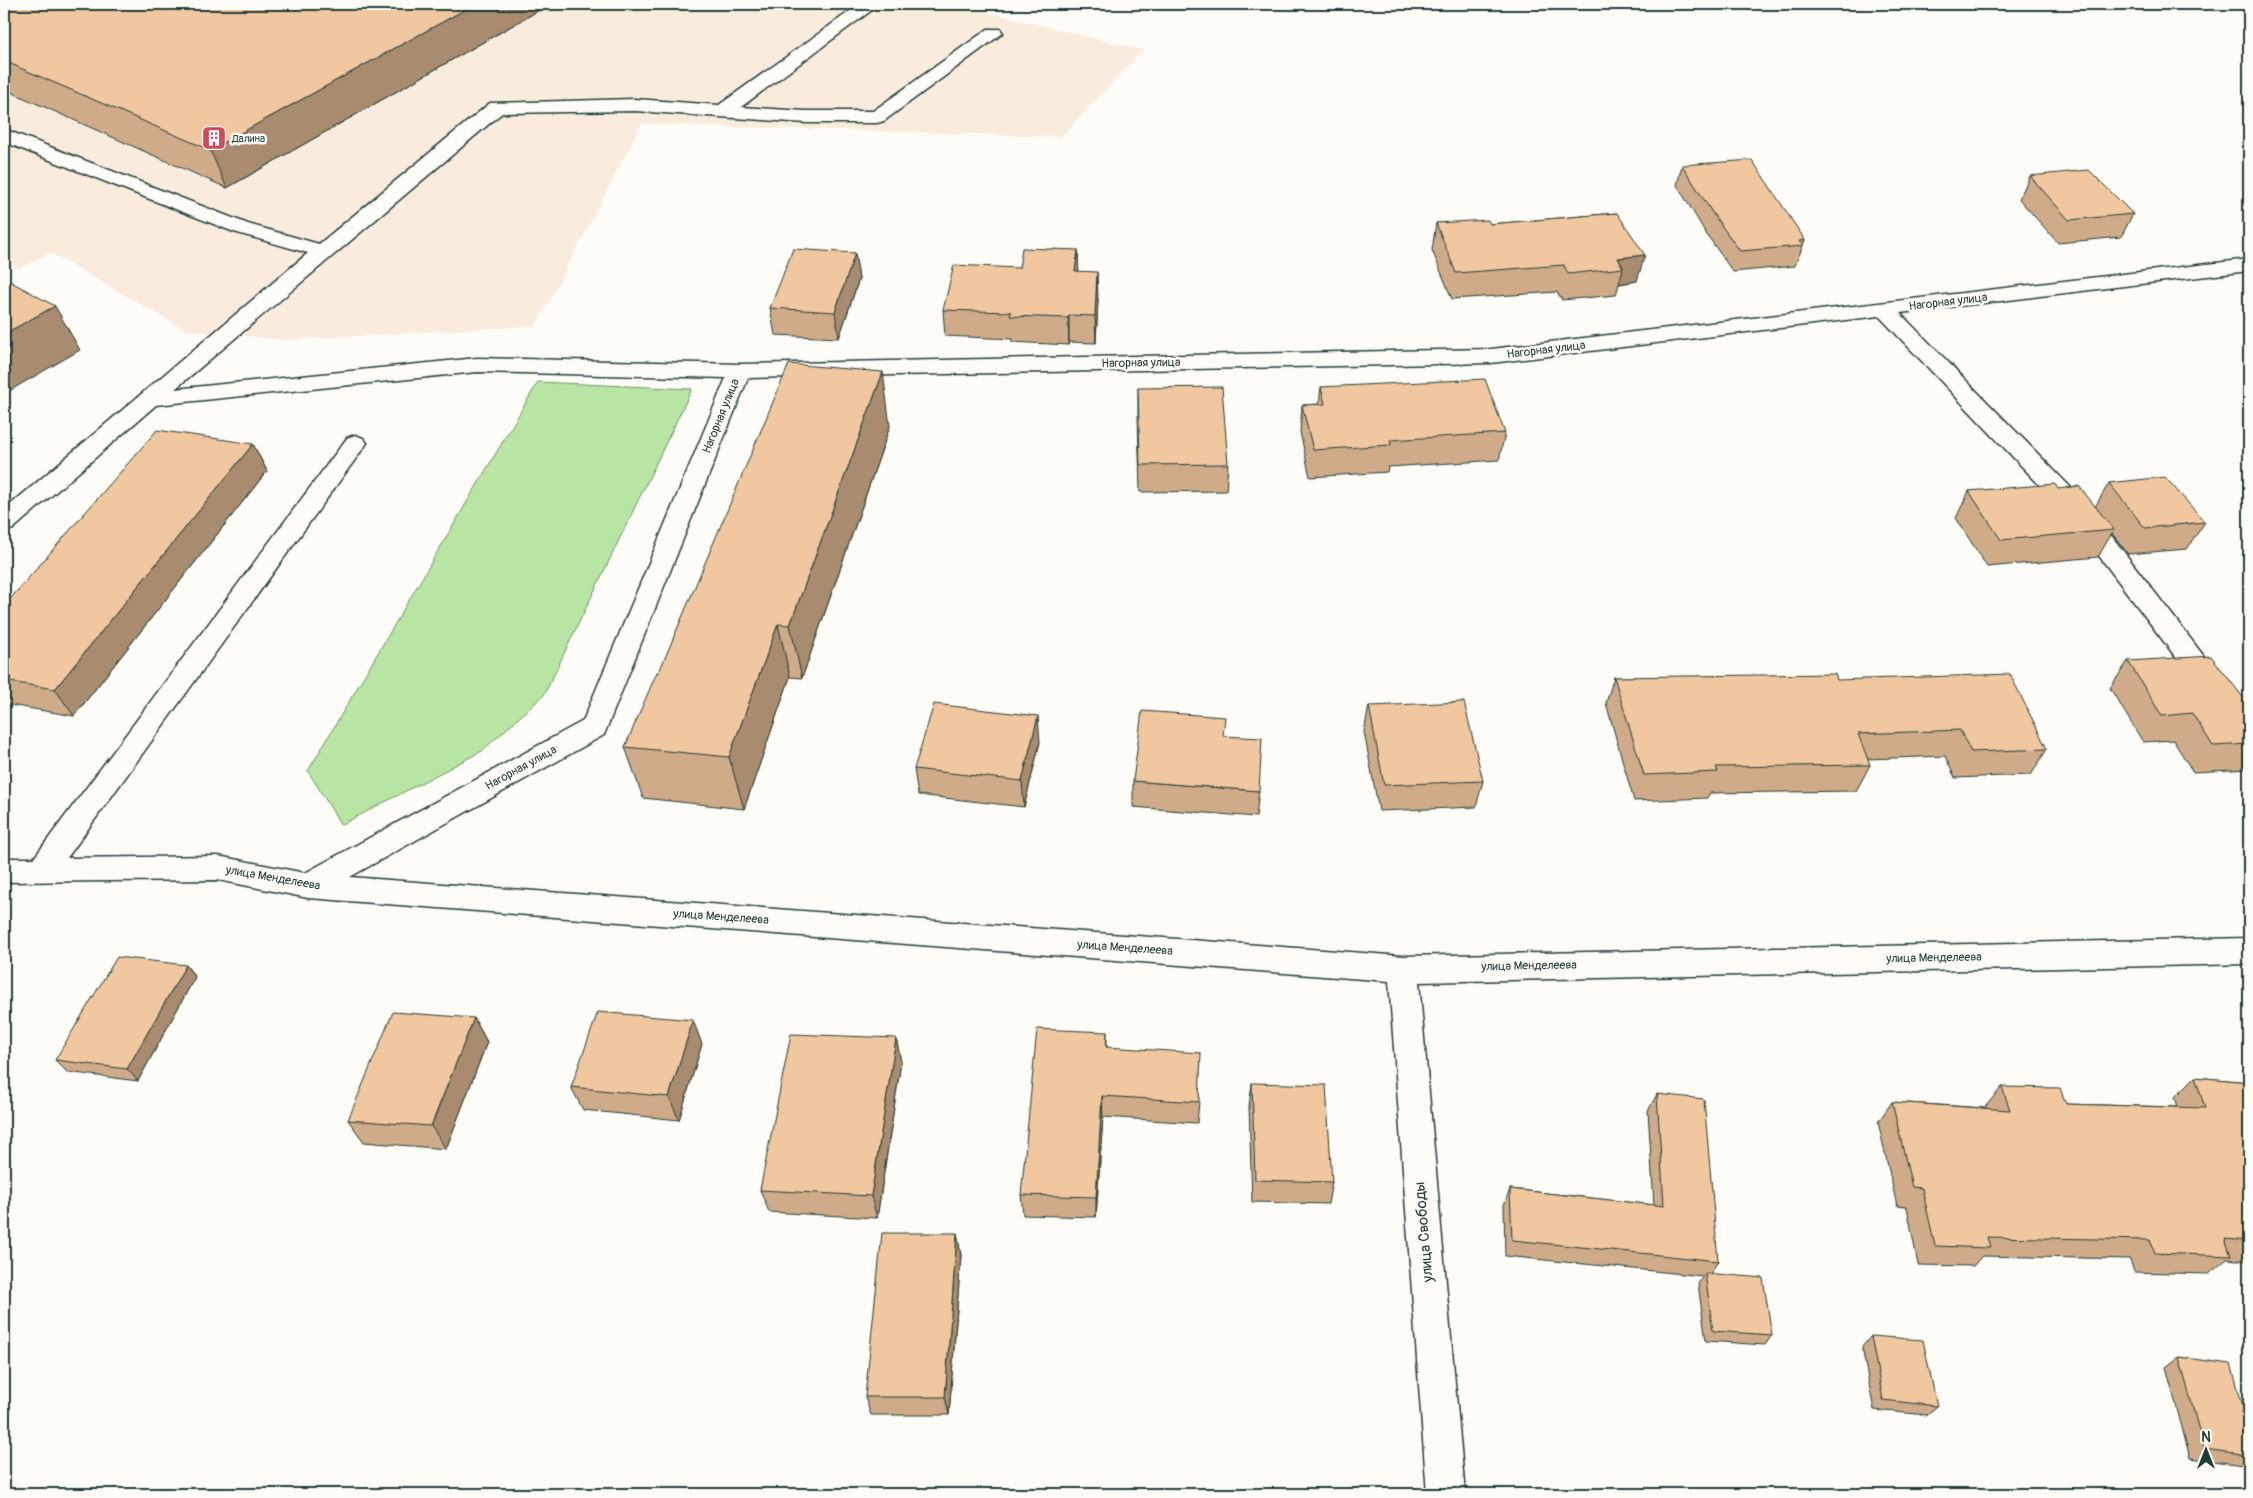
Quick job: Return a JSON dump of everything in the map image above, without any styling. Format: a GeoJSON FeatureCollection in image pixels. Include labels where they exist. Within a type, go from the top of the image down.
{"type":"FeatureCollection","features":[{"type":"Feature","properties":{"kind":"street"},"geometry":{"type":"LineString","coordinates":[[723,111],[870,4]]}},
{"type":"Feature","properties":{"kind":"street"},"geometry":{"type":"LineString","coordinates":[[4,522],[323,251],[497,108],[635,105],[806,117],[877,117],[994,33]]}},
{"type":"Feature","properties":{"kind":"street"},"geometry":{"type":"LineString","coordinates":[[4,134],[241,228],[323,251]]}},
{"type":"Feature","properties":{"kind":"street","name":"Нагорная улица"},"geometry":{"type":"LineString","coordinates":[[308,886],[594,728],[740,371],[1491,356],[2249,265]]}},
{"type":"Feature","properties":{"kind":"street"},"geometry":{"type":"LineString","coordinates":[[1885,310],[2078,510],[2249,734]]}},
{"type":"Feature","properties":{"kind":"street"},"geometry":{"type":"LineString","coordinates":[[149,399],[477,365],[740,371]]}},
{"type":"Feature","properties":{"kind":"street"},"geometry":{"type":"LineString","coordinates":[[42,870],[355,442]]}},
{"type":"Feature","properties":{"kind":"street","name":"улица Менделеева"},"geometry":{"type":"LineString","coordinates":[[4,870],[218,868],[308,886],[1403,969],[2249,952]]}},
{"type":"Feature","properties":{"kind":"street","name":"улица Свободы"},"geometry":{"type":"LineString","coordinates":[[1403,969],[1446,1494]]}},
{"type":"Feature","properties":{"kind":"shaded area"},"geometry":{"type":"Polygon","coordinates":[[[4,4],[954,4],[1143,50],[1061,137],[642,124],[536,326],[284,340],[186,330],[50,253],[19,269],[4,260],[4,4]]]}},
{"type":"Feature","properties":{"kind":"green space"},"geometry":{"type":"Polygon","coordinates":[[[538,382],[692,389],[544,695],[482,751],[341,825],[308,771],[538,382]]]}},
{"type":"Feature","properties":{"kind":"building","name":"Далина"},"geometry":{"type":"Polygon","coordinates":[[[4,4],[475,4],[210,150],[4,61],[4,4]]]}},
{"type":"Feature","properties":{"kind":"building"},"geometry":{"type":"Polygon","coordinates":[[[1752,160],[1805,240],[1799,241],[1803,246],[1740,251],[1713,214],[1682,165],[1752,160]]]}},
{"type":"Feature","properties":{"kind":"building"},"geometry":{"type":"Polygon","coordinates":[[[2089,170],[2133,214],[2069,220],[2030,176],[2089,170]]]}},
{"type":"Feature","properties":{"kind":"building"},"geometry":{"type":"Polygon","coordinates":[[[1617,213],[1645,255],[1618,258],[1623,268],[1568,274],[1564,265],[1456,273],[1436,223],[1488,220],[1490,224],[1617,213]]]}},
{"type":"Feature","properties":{"kind":"building"},"geometry":{"type":"Polygon","coordinates":[[[1022,248],[1078,250],[1075,271],[1097,272],[1095,316],[1069,315],[1068,318],[1010,316],[1011,312],[943,310],[954,265],[1019,268],[1022,248]]]}},
{"type":"Feature","properties":{"kind":"building"},"geometry":{"type":"Polygon","coordinates":[[[793,249],[855,253],[835,312],[770,308],[793,249]]]}},
{"type":"Feature","properties":{"kind":"building"},"geometry":{"type":"Polygon","coordinates":[[[4,278],[55,306],[4,334],[4,278]]]}},
{"type":"Feature","properties":{"kind":"building"},"geometry":{"type":"Polygon","coordinates":[[[789,364],[883,372],[790,625],[778,624],[729,757],[625,747],[657,672],[659,672],[789,364]]]}},
{"type":"Feature","properties":{"kind":"building"},"geometry":{"type":"Polygon","coordinates":[[[1485,379],[1505,433],[1390,440],[1391,445],[1313,450],[1302,405],[1325,404],[1321,387],[1485,379]]]}},
{"type":"Feature","properties":{"kind":"building"},"geometry":{"type":"Polygon","coordinates":[[[1222,387],[1228,464],[1140,465],[1138,388],[1222,387]]]}},
{"type":"Feature","properties":{"kind":"building"},"geometry":{"type":"Polygon","coordinates":[[[157,430],[253,444],[55,689],[4,681],[4,606],[157,430]]]}},
{"type":"Feature","properties":{"kind":"building"},"geometry":{"type":"Polygon","coordinates":[[[2165,477],[2205,522],[2145,528],[2109,483],[2165,477]]]}},
{"type":"Feature","properties":{"kind":"building"},"geometry":{"type":"Polygon","coordinates":[[[2055,484],[2058,489],[2079,486],[2114,530],[2001,540],[1969,491],[2055,484]]]}},
{"type":"Feature","properties":{"kind":"building"},"geometry":{"type":"Polygon","coordinates":[[[2211,656],[2249,705],[2249,744],[2213,746],[2192,713],[2162,716],[2128,661],[2211,656]]]}},
{"type":"Feature","properties":{"kind":"building"},"geometry":{"type":"Polygon","coordinates":[[[1835,674],[1837,680],[2010,674],[2047,749],[1971,752],[1960,730],[1858,734],[1870,765],[1716,767],[1718,772],[1644,775],[1614,677],[1835,674]]]}},
{"type":"Feature","properties":{"kind":"building"},"geometry":{"type":"Polygon","coordinates":[[[1464,702],[1483,781],[1384,785],[1369,706],[1464,702]]]}},
{"type":"Feature","properties":{"kind":"building"},"geometry":{"type":"Polygon","coordinates":[[[934,704],[1038,716],[1022,781],[914,769],[934,704]]]}},
{"type":"Feature","properties":{"kind":"building"},"geometry":{"type":"Polygon","coordinates":[[[1142,711],[1225,717],[1223,736],[1262,738],[1259,791],[1133,781],[1142,711]]]}},
{"type":"Feature","properties":{"kind":"building"},"geometry":{"type":"Polygon","coordinates":[[[117,957],[186,965],[127,1069],[55,1060],[117,957]]]}},
{"type":"Feature","properties":{"kind":"building"},"geometry":{"type":"Polygon","coordinates":[[[393,1012],[474,1018],[431,1126],[348,1120],[393,1012]]]}},
{"type":"Feature","properties":{"kind":"building"},"geometry":{"type":"Polygon","coordinates":[[[598,1012],[693,1020],[669,1097],[571,1087],[598,1012]]]}},
{"type":"Feature","properties":{"kind":"building"},"geometry":{"type":"Polygon","coordinates":[[[1037,1029],[1107,1032],[1106,1047],[1201,1053],[1199,1102],[1102,1096],[1096,1197],[1021,1195],[1037,1029]]]}},
{"type":"Feature","properties":{"kind":"building"},"geometry":{"type":"Polygon","coordinates":[[[791,1034],[896,1038],[871,1196],[760,1190],[791,1034]]]}},
{"type":"Feature","properties":{"kind":"building"},"geometry":{"type":"Polygon","coordinates":[[[2195,1077],[2249,1082],[2249,1241],[2225,1239],[2231,1256],[2155,1253],[2150,1240],[1987,1237],[1990,1248],[1935,1246],[1922,1188],[1912,1187],[1892,1102],[2010,1110],[2002,1087],[2060,1088],[2066,1104],[2205,1108],[2195,1077]]]}},
{"type":"Feature","properties":{"kind":"building"},"geometry":{"type":"Polygon","coordinates":[[[1252,1083],[1326,1085],[1332,1182],[1255,1180],[1252,1083]]]}},
{"type":"Feature","properties":{"kind":"building"},"geometry":{"type":"Polygon","coordinates":[[[1657,1094],[1704,1099],[1718,1261],[1512,1240],[1510,1189],[1664,1206],[1657,1094]]]}},
{"type":"Feature","properties":{"kind":"building"},"geometry":{"type":"Polygon","coordinates":[[[882,1233],[957,1233],[945,1397],[865,1397],[882,1233]]]}},
{"type":"Feature","properties":{"kind":"building"},"geometry":{"type":"Polygon","coordinates":[[[1705,1273],[1763,1278],[1772,1335],[1713,1331],[1705,1273]]]}},
{"type":"Feature","properties":{"kind":"building"},"geometry":{"type":"Polygon","coordinates":[[[1871,1336],[1923,1340],[1937,1406],[1883,1400],[1871,1336]]]}},
{"type":"Feature","properties":{"kind":"building"},"geometry":{"type":"Polygon","coordinates":[[[2179,1357],[2231,1364],[2249,1428],[2249,1455],[2204,1449],[2179,1357]]]}},
{"type":"Feature","properties":{"kind":"place","name":"Далина"},"geometry":{"type":"Point","coordinates":[214,138]}}]}
